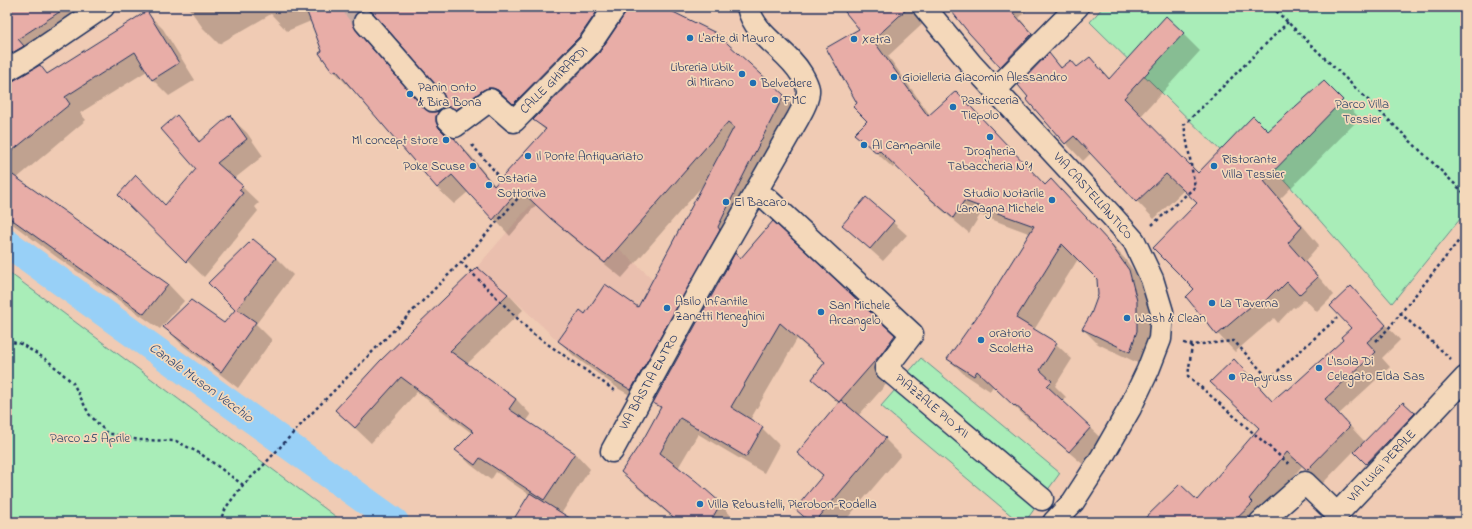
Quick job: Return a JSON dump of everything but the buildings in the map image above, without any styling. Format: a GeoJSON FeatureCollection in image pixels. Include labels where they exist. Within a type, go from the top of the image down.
{"type":"FeatureCollection","features":[{"type":"Feature","properties":{"kind":"street"},"geometry":{"type":"LineString","coordinates":[[7,70],[28,58],[102,7]]}},
{"type":"Feature","properties":{"kind":"street","name":"CALLE GHIRARDI"},"geometry":{"type":"LineString","coordinates":[[452,122],[490,100],[514,121],[590,44],[615,7]]}},
{"type":"Feature","properties":{"kind":"street","name":"VIA BASTIA ENTRO"},"geometry":{"type":"LineString","coordinates":[[612,451],[706,279],[756,193],[805,103],[808,90],[803,76],[791,60],[758,29],[750,16],[748,7]]}},
{"type":"Feature","properties":{"kind":"street","name":"VIA CASTELLANTICO"},"geometry":{"type":"LineString","coordinates":[[924,7],[972,64],[1112,215],[1134,241],[1152,279],[1162,312],[1160,339],[1148,370],[1130,408],[1070,512],[1054,522]]}},
{"type":"Feature","properties":{"kind":"street"},"geometry":{"type":"LineString","coordinates":[[996,90],[1077,7]]}},
{"type":"Feature","properties":{"kind":"street"},"geometry":{"type":"LineString","coordinates":[[365,22],[433,100]]}},
{"type":"Feature","properties":{"kind":"street","name":"PIAZZALE PIO XII"},"geometry":{"type":"LineString","coordinates":[[756,193],[767,199],[912,334],[886,368],[1042,499]]}},
{"type":"Feature","properties":{"kind":"street","name":"VIA LUIGI PERALE"},"geometry":{"type":"LineString","coordinates":[[1305,483],[1337,514],[1459,369]]}},
{"type":"Feature","properties":{"kind":"street"},"geometry":{"type":"LineString","coordinates":[[1261,522],[1305,483]]}},
{"type":"Feature","properties":{"kind":"path"},"geometry":{"type":"LineString","coordinates":[[1272,7],[1465,194]]}},
{"type":"Feature","properties":{"kind":"path"},"geometry":{"type":"LineString","coordinates":[[1134,241],[1195,187],[1184,125],[1288,22]]}},
{"type":"Feature","properties":{"kind":"path"},"geometry":{"type":"LineString","coordinates":[[452,122],[499,176]]}},
{"type":"Feature","properties":{"kind":"path"},"geometry":{"type":"LineString","coordinates":[[219,522],[227,506],[243,485],[461,262],[520,197],[518,194]]}},
{"type":"Feature","properties":{"kind":"path"},"geometry":{"type":"LineString","coordinates":[[1376,341],[1388,329],[1465,233]]}},
{"type":"Feature","properties":{"kind":"path"},"geometry":{"type":"LineString","coordinates":[[461,262],[533,334],[637,404]]}},
{"type":"Feature","properties":{"kind":"path"},"geometry":{"type":"LineString","coordinates":[[1400,314],[1459,369]]}},
{"type":"Feature","properties":{"kind":"path"},"geometry":{"type":"LineString","coordinates":[[1160,339],[1192,345],[1234,341],[1269,379],[1337,318]]}},
{"type":"Feature","properties":{"kind":"path"},"geometry":{"type":"LineString","coordinates":[[7,341],[21,344],[47,360],[73,383],[89,414],[107,433],[139,440],[176,441],[202,454],[243,485]]}},
{"type":"Feature","properties":{"kind":"path"},"geometry":{"type":"LineString","coordinates":[[1192,345],[1188,376],[1293,468],[1305,483]]}},
{"type":"Feature","properties":{"kind":"shaded area"},"geometry":{"type":"Polygon","coordinates":[[[533,202],[618,248],[653,279],[658,341],[632,390],[603,373],[638,307],[605,284],[585,314],[580,310],[558,341],[477,267],[533,202]]]}},
{"type":"Feature","properties":{"kind":"green space","name":"Parco Villa Tessier"},"geometry":{"type":"Polygon","coordinates":[[[1103,7],[1465,7],[1465,213],[1392,303],[1253,144],[1231,161],[1090,22],[1103,7]]]}},
{"type":"Feature","properties":{"kind":"green space","name":"Parco 25 Aprile"},"geometry":{"type":"Polygon","coordinates":[[[7,271],[343,522],[7,522],[7,271]]]}},
{"type":"Feature","properties":{"kind":"green space"},"geometry":{"type":"Polygon","coordinates":[[[921,358],[1060,473],[1047,491],[906,375],[921,358]]]}},
{"type":"Feature","properties":{"kind":"green space"},"geometry":{"type":"Polygon","coordinates":[[[895,390],[1035,508],[1025,522],[1019,522],[881,406],[895,390]]]}},
{"type":"Feature","properties":{"kind":"waterway","name":"Canale Muson Vecchio"},"geometry":{"type":"LineString","coordinates":[[7,243],[395,522]]}},
{"type":"Feature","properties":{"kind":"tunnel"},"geometry":{"type":"LineString","coordinates":[[353,7],[365,22]]}},
{"type":"Feature","properties":{"kind":"place","name":"L'arte di Mauro"},"geometry":{"type":"Point","coordinates":[690,38]}},
{"type":"Feature","properties":{"kind":"place","name":"Xetra"},"geometry":{"type":"Point","coordinates":[854,39]}},
{"type":"Feature","properties":{"kind":"place","name":"Libreria Ubik di Mirano"},"geometry":{"type":"Point","coordinates":[742,74]}},
{"type":"Feature","properties":{"kind":"place","name":"Gioielleria Giacomin Alessandro"},"geometry":{"type":"Point","coordinates":[894,77]}},
{"type":"Feature","properties":{"kind":"place","name":"Belvedere"},"geometry":{"type":"Point","coordinates":[753,83]}},
{"type":"Feature","properties":{"kind":"place","name":"Panin Onto & Bira Bona"},"geometry":{"type":"Point","coordinates":[410,94]}},
{"type":"Feature","properties":{"kind":"place","name":"FMC"},"geometry":{"type":"Point","coordinates":[775,100]}},
{"type":"Feature","properties":{"kind":"place","name":"Pasticceria Tiepolo"},"geometry":{"type":"Point","coordinates":[953,107]}},
{"type":"Feature","properties":{"kind":"place","name":"Drogheria Tabaccheria N°1"},"geometry":{"type":"Point","coordinates":[990,137]}},
{"type":"Feature","properties":{"kind":"place","name":"Ml concept store"},"geometry":{"type":"Point","coordinates":[446,140]}},
{"type":"Feature","properties":{"kind":"place","name":"Al Campanile"},"geometry":{"type":"Point","coordinates":[864,145]}},
{"type":"Feature","properties":{"kind":"place","name":"Il Ponte Antiquariato"},"geometry":{"type":"Point","coordinates":[528,156]}},
{"type":"Feature","properties":{"kind":"place","name":"Poke Scuse"},"geometry":{"type":"Point","coordinates":[473,166]}},
{"type":"Feature","properties":{"kind":"place","name":"Ristorante Villa Tessier"},"geometry":{"type":"Point","coordinates":[1214,166]}},
{"type":"Feature","properties":{"kind":"place","name":"Ostaria Sottoriva"},"geometry":{"type":"Point","coordinates":[489,185]}},
{"type":"Feature","properties":{"kind":"place","name":"Studio Notarile Lamagna Michele"},"geometry":{"type":"Point","coordinates":[1052,200]}},
{"type":"Feature","properties":{"kind":"place","name":"El Bacaro"},"geometry":{"type":"Point","coordinates":[726,202]}},
{"type":"Feature","properties":{"kind":"place","name":"La Taverna"},"geometry":{"type":"Point","coordinates":[1212,303]}},
{"type":"Feature","properties":{"kind":"place","name":"Asilo Infantile Zanetti Meneghini"},"geometry":{"type":"Point","coordinates":[667,308]}},
{"type":"Feature","properties":{"kind":"place","name":"San Michele Arcangelo"},"geometry":{"type":"Point","coordinates":[821,312]}},
{"type":"Feature","properties":{"kind":"place","name":"Wash & Clean"},"geometry":{"type":"Point","coordinates":[1127,318]}},
{"type":"Feature","properties":{"kind":"place","name":"oratorio Scoletta"},"geometry":{"type":"Point","coordinates":[981,340]}},
{"type":"Feature","properties":{"kind":"place","name":"L'Isola Di Celegato Elda Sas"},"geometry":{"type":"Point","coordinates":[1319,368]}},
{"type":"Feature","properties":{"kind":"place","name":"Papyruss"},"geometry":{"type":"Point","coordinates":[1232,377]}},
{"type":"Feature","properties":{"kind":"place","name":"Villa Rebustelli, Pierobon-Rodella"},"geometry":{"type":"Point","coordinates":[700,504]}}]}
